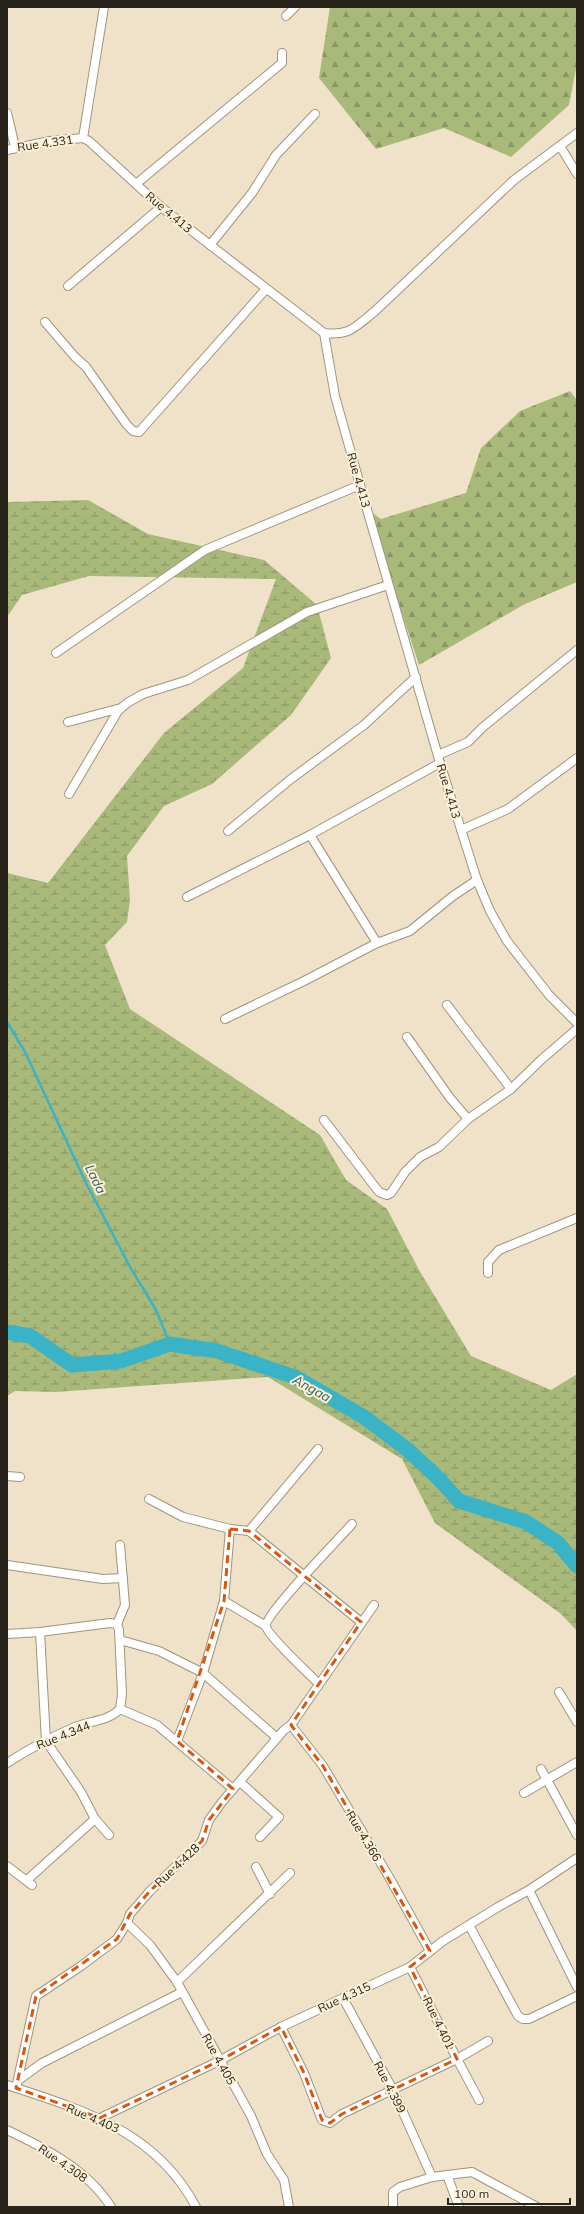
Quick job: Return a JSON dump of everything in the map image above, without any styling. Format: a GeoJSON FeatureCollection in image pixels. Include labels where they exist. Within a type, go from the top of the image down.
{"type":"FeatureCollection","features":[{"type":"Feature","properties":{"kind":"street"},"geometry":{"type":"LineString","coordinates":[[83,138],[104,7]]}},
{"type":"Feature","properties":{"kind":"street"},"geometry":{"type":"LineString","coordinates":[[286,16],[295,7]]}},
{"type":"Feature","properties":{"kind":"street"},"geometry":{"type":"LineString","coordinates":[[136,184],[282,63],[282,53]]}},
{"type":"Feature","properties":{"kind":"street"},"geometry":{"type":"LineString","coordinates":[[7,113],[11,148]]}},
{"type":"Feature","properties":{"kind":"street"},"geometry":{"type":"LineString","coordinates":[[210,245],[252,193],[276,155],[315,114]]}},
{"type":"Feature","properties":{"kind":"street"},"geometry":{"type":"LineString","coordinates":[[324,333],[339,335],[350,331],[374,312],[514,180],[577,133]]}},
{"type":"Feature","properties":{"kind":"street","name":"Rue 4.331"},"geometry":{"type":"LineString","coordinates":[[11,148],[83,138]]}},
{"type":"Feature","properties":{"kind":"street","name":"Rue 4.413"},"geometry":{"type":"LineString","coordinates":[[83,138],[89,141],[162,207],[324,333],[335,396],[439,759],[477,880],[490,911],[507,941],[549,995],[577,1023]]}},
{"type":"Feature","properties":{"kind":"street"},"geometry":{"type":"LineString","coordinates":[[560,146],[577,174]]}},
{"type":"Feature","properties":{"kind":"street"},"geometry":{"type":"LineString","coordinates":[[68,286],[162,207]]}},
{"type":"Feature","properties":{"kind":"street"},"geometry":{"type":"LineString","coordinates":[[45,322],[86,367],[127,425],[133,431],[139,432],[266,289]]}},
{"type":"Feature","properties":{"kind":"street"},"geometry":{"type":"LineString","coordinates":[[56,653],[205,550],[360,485]]}},
{"type":"Feature","properties":{"kind":"street"},"geometry":{"type":"LineString","coordinates":[[68,722],[121,708],[143,694],[188,680],[307,612],[388,585]]}},
{"type":"Feature","properties":{"kind":"street"},"geometry":{"type":"LineString","coordinates":[[187,897],[310,835],[468,742],[483,727],[577,650]]}},
{"type":"Feature","properties":{"kind":"street"},"geometry":{"type":"LineString","coordinates":[[228,831],[291,779],[364,725],[416,678]]}},
{"type":"Feature","properties":{"kind":"street"},"geometry":{"type":"LineString","coordinates":[[69,794],[121,708]]}},
{"type":"Feature","properties":{"kind":"street"},"geometry":{"type":"LineString","coordinates":[[461,830],[508,809],[577,758]]}},
{"type":"Feature","properties":{"kind":"street"},"geometry":{"type":"LineString","coordinates":[[310,835],[377,943]]}},
{"type":"Feature","properties":{"kind":"street"},"geometry":{"type":"LineString","coordinates":[[225,1019],[304,982],[377,943],[410,931],[453,896],[477,880]]}},
{"type":"Feature","properties":{"kind":"street"},"geometry":{"type":"LineString","coordinates":[[447,1005],[511,1089]]}},
{"type":"Feature","properties":{"kind":"street"},"geometry":{"type":"LineString","coordinates":[[324,1120],[379,1192],[387,1195],[391,1193],[405,1172],[420,1157],[447,1141],[468,1118],[511,1089],[542,1058],[577,1029]]}},
{"type":"Feature","properties":{"kind":"street"},"geometry":{"type":"LineString","coordinates":[[407,1037],[450,1098],[468,1118]]}},
{"type":"Feature","properties":{"kind":"street"},"geometry":{"type":"LineString","coordinates":[[488,1273],[488,1262],[499,1250],[577,1218]]}},
{"type":"Feature","properties":{"kind":"street"},"geometry":{"type":"LineString","coordinates":[[249,1531],[318,1449]]}},
{"type":"Feature","properties":{"kind":"street"},"geometry":{"type":"LineString","coordinates":[[7,1476],[20,1477]]}},
{"type":"Feature","properties":{"kind":"street"},"geometry":{"type":"LineString","coordinates":[[149,1499],[183,1517],[230,1529],[249,1531],[306,1575],[361,1622]]}},
{"type":"Feature","properties":{"kind":"street"},"geometry":{"type":"LineString","coordinates":[[266,1626],[271,1615],[352,1524]]}},
{"type":"Feature","properties":{"kind":"street"},"geometry":{"type":"LineString","coordinates":[[178,1742],[203,1673],[224,1601],[230,1529]]}},
{"type":"Feature","properties":{"kind":"street"},"geometry":{"type":"LineString","coordinates":[[120,1545],[125,1605],[117,1624],[120,1640],[122,1694],[120,1709],[157,1725],[178,1742],[182,1748],[233,1789]]}},
{"type":"Feature","properties":{"kind":"street"},"geometry":{"type":"LineString","coordinates":[[7,1566],[110,1580],[123,1578]]}},
{"type":"Feature","properties":{"kind":"street"},"geometry":{"type":"LineString","coordinates":[[224,1601],[266,1626],[273,1637],[319,1684]]}},
{"type":"Feature","properties":{"kind":"street","name":"Rue 4.428"},"geometry":{"type":"LineString","coordinates":[[16,2088],[20,2079],[36,1996],[81,1966],[117,1939],[128,1923],[130,1914],[150,1891],[202,1841],[209,1820],[233,1789],[291,1724],[374,1605]]}},
{"type":"Feature","properties":{"kind":"street"},"geometry":{"type":"LineString","coordinates":[[7,1634],[40,1632],[110,1623],[117,1624]]}},
{"type":"Feature","properties":{"kind":"street"},"geometry":{"type":"LineString","coordinates":[[40,1632],[46,1741],[81,1792],[95,1819],[109,1835]]}},
{"type":"Feature","properties":{"kind":"street"},"geometry":{"type":"LineString","coordinates":[[120,1640],[159,1651],[203,1673],[277,1738]]}},
{"type":"Feature","properties":{"kind":"street"},"geometry":{"type":"LineString","coordinates":[[559,1692],[577,1722]]}},
{"type":"Feature","properties":{"kind":"street","name":"Rue 4.344"},"geometry":{"type":"LineString","coordinates":[[7,1763],[39,1743],[76,1726],[107,1719],[120,1709]]}},
{"type":"Feature","properties":{"kind":"street","name":"Rue 4.366"},"geometry":{"type":"LineString","coordinates":[[291,1724],[326,1771],[389,1877],[430,1951]]}},
{"type":"Feature","properties":{"kind":"street"},"geometry":{"type":"LineString","coordinates":[[524,1793],[577,1762]]}},
{"type":"Feature","properties":{"kind":"street"},"geometry":{"type":"LineString","coordinates":[[541,1769],[577,1835]]}},
{"type":"Feature","properties":{"kind":"street"},"geometry":{"type":"LineString","coordinates":[[240,1782],[279,1817],[260,1837]]}},
{"type":"Feature","properties":{"kind":"street"},"geometry":{"type":"LineString","coordinates":[[7,1866],[29,1883],[95,1819]]}},
{"type":"Feature","properties":{"kind":"street","name":"Rue 4.315"},"geometry":{"type":"LineString","coordinates":[[100,2118],[219,2061],[281,2027],[410,1967],[430,1951],[469,1925],[529,1890],[577,1858]]}},
{"type":"Feature","properties":{"kind":"street"},"geometry":{"type":"LineString","coordinates":[[256,1867],[270,1894]]}},
{"type":"Feature","properties":{"kind":"street"},"geometry":{"type":"LineString","coordinates":[[177,1982],[270,1894],[290,1873]]}},
{"type":"Feature","properties":{"kind":"street"},"geometry":{"type":"LineString","coordinates":[[529,1890],[577,1987]]}},
{"type":"Feature","properties":{"kind":"street","name":"Rue 4.405"},"geometry":{"type":"LineString","coordinates":[[128,1923],[150,1945],[177,1982],[219,2061],[251,2116],[267,2154],[284,2180],[290,2207]]}},
{"type":"Feature","properties":{"kind":"street"},"geometry":{"type":"LineString","coordinates":[[469,1925],[518,2016],[523,2019],[529,2019],[577,1996]]}},
{"type":"Feature","properties":{"kind":"street","name":"Rue 4.401"},"geometry":{"type":"LineString","coordinates":[[281,2027],[304,2074],[325,2123],[330,2123],[342,2114],[457,2059],[410,1967]]}},
{"type":"Feature","properties":{"kind":"street"},"geometry":{"type":"LineString","coordinates":[[20,2079],[42,2063],[182,1992]]}},
{"type":"Feature","properties":{"kind":"street","name":"Rue 4.399"},"geometry":{"type":"LineString","coordinates":[[343,1998],[393,2090],[432,2178]]}},
{"type":"Feature","properties":{"kind":"street"},"geometry":{"type":"LineString","coordinates":[[479,2100],[457,2059],[488,2040]]}},
{"type":"Feature","properties":{"kind":"street","name":"Rue 4.403"},"geometry":{"type":"LineString","coordinates":[[7,2085],[100,2118],[138,2140],[162,2160],[176,2177],[196,2207]]}},
{"type":"Feature","properties":{"kind":"street","name":"Rue 4.308"},"geometry":{"type":"LineString","coordinates":[[7,2130],[62,2159],[91,2183],[111,2207]]}},
{"type":"Feature","properties":{"kind":"street"},"geometry":{"type":"LineString","coordinates":[[393,2207],[393,2192],[400,2187],[447,2174],[472,2172],[537,2207]]}},
{"type":"Feature","properties":{"kind":"street"},"geometry":{"type":"LineString","coordinates":[[447,2174],[459,2207]]}},
{"type":"Feature","properties":{"kind":"highlighted area"},"geometry":{"type":"Polygon","coordinates":[[[230,1529],[249,1531],[361,1622],[291,1725],[323,1766],[430,1951],[410,1967],[457,2059],[342,2114],[330,2123],[322,2120],[304,2073],[281,2027],[219,2061],[100,2118],[16,2088],[36,1996],[117,1939],[130,1914],[150,1891],[202,1841],[209,1820],[233,1789],[177,1741],[224,1601],[230,1529]]]}},
{"type":"Feature","properties":{"kind":"green space"},"geometry":{"type":"Polygon","coordinates":[[[330,7],[577,7],[577,64],[569,105],[511,157],[444,128],[376,149],[319,78],[330,7]]]}},
{"type":"Feature","properties":{"kind":"green space"},"geometry":{"type":"Polygon","coordinates":[[[570,391],[577,400],[577,582],[523,605],[419,665],[368,510],[381,519],[466,493],[481,448],[520,411],[570,391]]]}},
{"type":"Feature","properties":{"kind":"green space"},"geometry":{"type":"Polygon","coordinates":[[[88,500],[148,534],[264,560],[317,605],[331,658],[291,715],[212,784],[164,806],[127,856],[130,900],[127,922],[105,945],[130,1009],[320,1135],[346,1180],[387,1209],[419,1270],[471,1356],[551,1390],[577,1374],[577,1631],[561,1614],[435,1523],[402,1459],[268,1377],[55,1392],[15,1391],[7,1396],[7,873],[48,883],[164,733],[243,668],[276,579],[89,576],[22,595],[7,617],[7,502],[88,500]]]}},
{"type":"Feature","properties":{"kind":"waterway","name":"Lada"},"geometry":{"type":"LineString","coordinates":[[7,1022],[25,1052],[86,1183],[130,1267],[156,1310],[170,1344]]}},
{"type":"Feature","properties":{"kind":"waterway","name":"Angaa"},"geometry":{"type":"LineString","coordinates":[[7,1332],[30,1336],[72,1365],[121,1361],[170,1344],[217,1351],[295,1377],[364,1417],[408,1450],[438,1478],[459,1501],[526,1522],[558,1543],[577,1566]]}}]}
